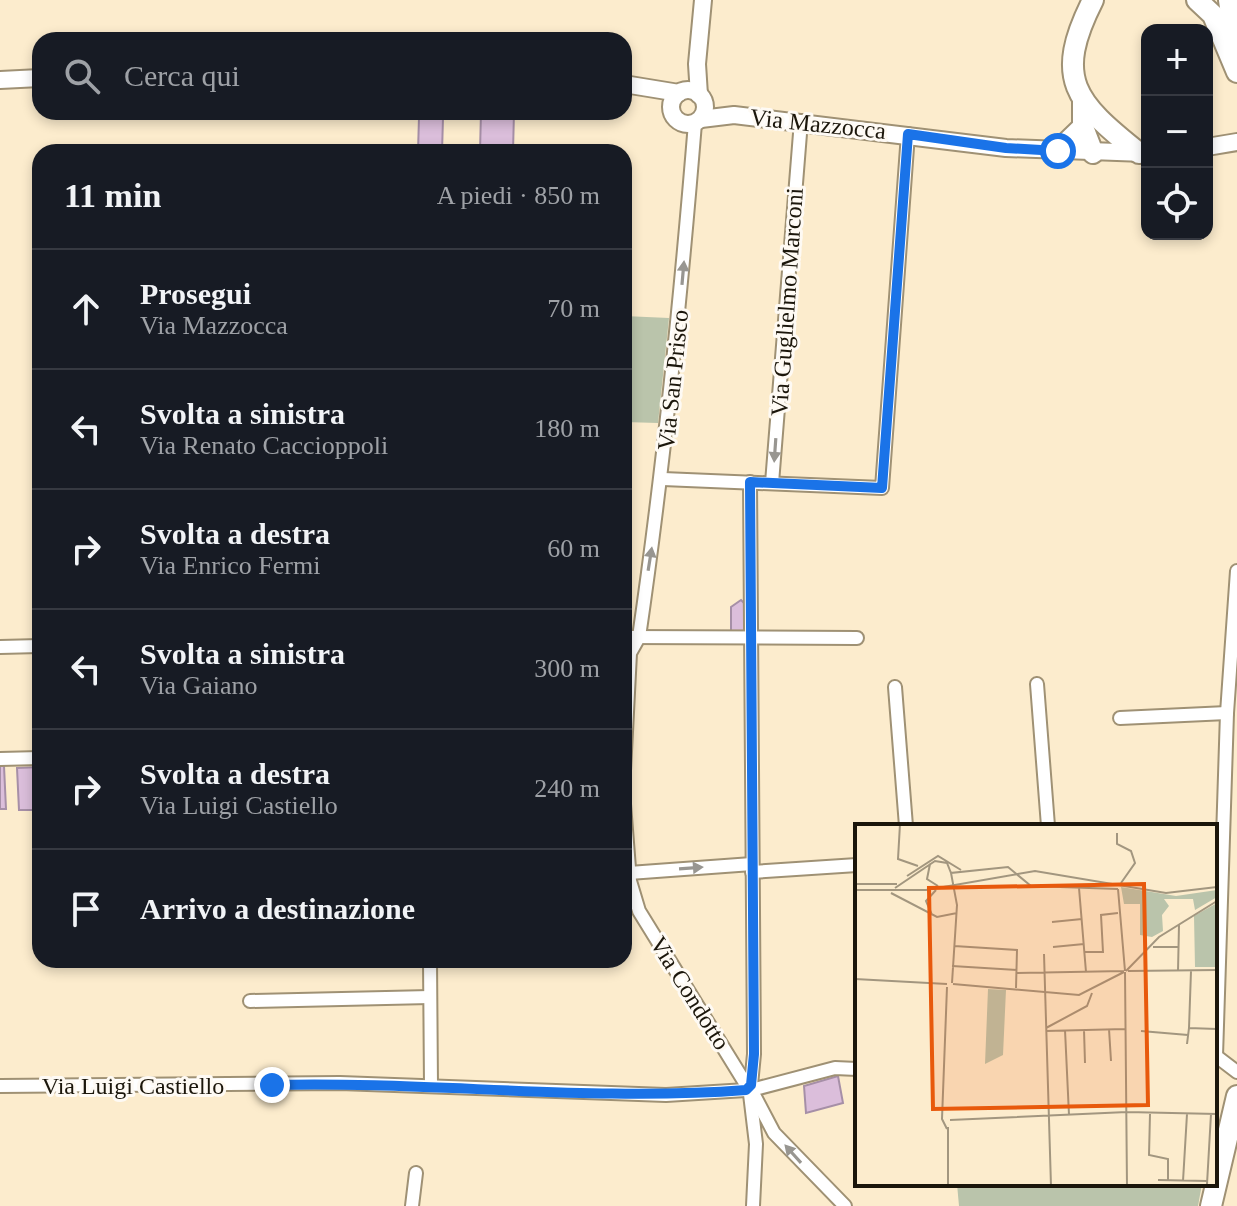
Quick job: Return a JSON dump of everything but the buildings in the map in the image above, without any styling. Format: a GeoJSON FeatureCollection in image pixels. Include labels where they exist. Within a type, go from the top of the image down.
{"type":"FeatureCollection","features":[{"type":"Feature","properties":{"kind":"highway"},"geometry":{"type":"LineString","coordinates":[[1093,0],[1073,43],[1071,58],[1072,73],[1092,125],[1093,153]]}},
{"type":"Feature","properties":{"kind":"highway"},"geometry":{"type":"LineString","coordinates":[[1083,19],[1105,0]]}},
{"type":"Feature","properties":{"kind":"highway"},"geometry":{"type":"LineString","coordinates":[[1197,0],[1213,15],[1237,72]]}},
{"type":"Feature","properties":{"kind":"highway"},"geometry":{"type":"LineString","coordinates":[[1229,0],[1237,58]]}},
{"type":"Feature","properties":{"kind":"highway"},"geometry":{"type":"LineString","coordinates":[[1058,151],[1092,125]]}},
{"type":"Feature","properties":{"kind":"highway"},"geometry":{"type":"LineString","coordinates":[[1092,125],[1141,152]]}},
{"type":"Feature","properties":{"kind":"highway"},"geometry":{"type":"LineString","coordinates":[[1217,1181],[1237,1098]]}},
{"type":"Feature","properties":{"kind":"highway"},"geometry":{"type":"LineString","coordinates":[[1211,1206],[1216,1186]]}},
{"type":"Feature","properties":{"kind":"street"},"geometry":{"type":"LineString","coordinates":[[643,89],[681,123],[698,121],[692,95],[703,0]]}},
{"type":"Feature","properties":{"kind":"street"},"geometry":{"type":"LineString","coordinates":[[4,76],[32,78]]}},
{"type":"Feature","properties":{"kind":"street","name":"Via Mazzocca"},"geometry":{"type":"LineString","coordinates":[[632,86],[692,95],[734,115]]}},
{"type":"Feature","properties":{"kind":"street"},"geometry":{"type":"LineString","coordinates":[[672,113],[672,102],[692,95]]}},
{"type":"Feature","properties":{"kind":"street","name":"Via Mazzocca"},"geometry":{"type":"LineString","coordinates":[[698,121],[734,115],[1006,148],[1141,153]]}},
{"type":"Feature","properties":{"kind":"street","name":"Via San Prisco"},"geometry":{"type":"LineString","coordinates":[[639,637],[663,479],[698,121]]}},
{"type":"Feature","properties":{"kind":"street","name":"Via Guglielmo Marconi"},"geometry":{"type":"LineString","coordinates":[[772,483],[801,121]]}},
{"type":"Feature","properties":{"kind":"street"},"geometry":{"type":"LineString","coordinates":[[663,479],[882,488],[908,134]]}},
{"type":"Feature","properties":{"kind":"street"},"geometry":{"type":"LineString","coordinates":[[1213,146],[1237,142]]}},
{"type":"Feature","properties":{"kind":"street"},"geometry":{"type":"LineString","coordinates":[[750,482],[754,1054],[750,1089],[756,1144],[753,1206]]}},
{"type":"Feature","properties":{"kind":"street"},"geometry":{"type":"LineString","coordinates":[[1217,955],[1220,840],[1237,571]]}},
{"type":"Feature","properties":{"kind":"street"},"geometry":{"type":"LineString","coordinates":[[632,637],[857,638]]}},
{"type":"Feature","properties":{"kind":"street"},"geometry":{"type":"LineString","coordinates":[[632,649],[639,637]]}},
{"type":"Feature","properties":{"kind":"street"},"geometry":{"type":"LineString","coordinates":[[0,647],[32,646]]}},
{"type":"Feature","properties":{"kind":"street"},"geometry":{"type":"LineString","coordinates":[[1037,684],[1048,824]]}},
{"type":"Feature","properties":{"kind":"street"},"geometry":{"type":"LineString","coordinates":[[895,687],[906,824]]}},
{"type":"Feature","properties":{"kind":"street"},"geometry":{"type":"LineString","coordinates":[[1120,718],[1227,713]]}},
{"type":"Feature","properties":{"kind":"street"},"geometry":{"type":"LineString","coordinates":[[0,759],[32,758]]}},
{"type":"Feature","properties":{"kind":"street"},"geometry":{"type":"LineString","coordinates":[[632,873],[855,865]]}},
{"type":"Feature","properties":{"kind":"street","name":"Via Condotto"},"geometry":{"type":"LineString","coordinates":[[632,905],[750,1089],[774,1133],[845,1206]]}},
{"type":"Feature","properties":{"kind":"street"},"geometry":{"type":"LineString","coordinates":[[430,968],[431,1085]]}},
{"type":"Feature","properties":{"kind":"street"},"geometry":{"type":"LineString","coordinates":[[250,1001],[430,997]]}},
{"type":"Feature","properties":{"kind":"street"},"geometry":{"type":"LineString","coordinates":[[1217,1058],[1237,1072]]}},
{"type":"Feature","properties":{"kind":"street","name":"Via Luigi Castiello"},"geometry":{"type":"LineString","coordinates":[[0,1086],[431,1085],[666,1095],[750,1089],[835,1068],[855,1069]]}},
{"type":"Feature","properties":{"kind":"street"},"geometry":{"type":"LineString","coordinates":[[412,1206],[416,1173]]}},
{"type":"Feature","properties":{"kind":"green space"},"geometry":{"type":"Polygon","coordinates":[[[632,316],[669,318],[658,423],[632,422],[632,316]]]}},
{"type":"Feature","properties":{"kind":"green space"},"geometry":{"type":"Polygon","coordinates":[[[957,1186],[1202,1186],[1198,1206],[959,1206],[957,1186]]]}},
{"type":"Feature","properties":{"kind":"route"},"geometry":{"type":"LineString","coordinates":[[272,1085],[444,1085],[666,1095],[746,1090],[751,1085],[754,1054],[750,482],[882,488],[908,134],[1006,148],[1058,151]]}}]}
